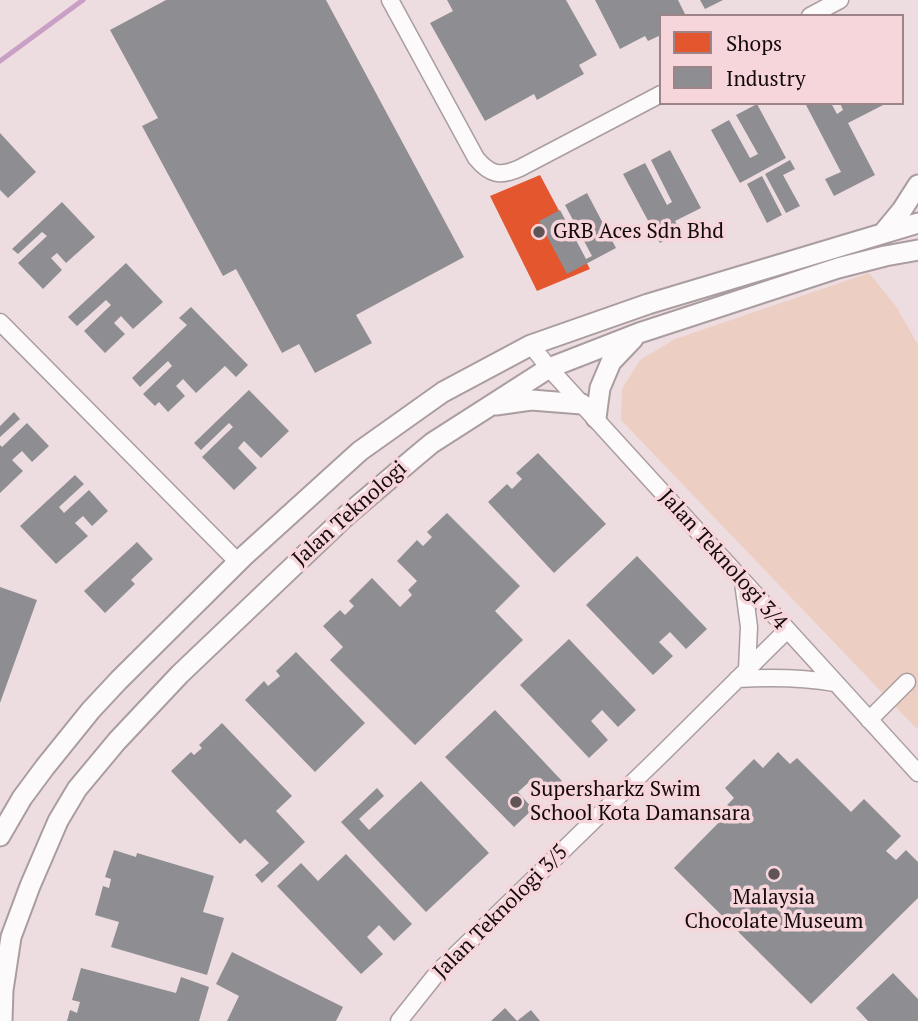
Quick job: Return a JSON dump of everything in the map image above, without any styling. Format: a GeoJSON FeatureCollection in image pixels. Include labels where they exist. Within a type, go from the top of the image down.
{"type":"FeatureCollection","features":[{"type":"Feature","properties":{"kind":"street"},"geometry":{"type":"LineString","coordinates":[[390,0],[476,158],[494,173],[507,174],[520,168],[659,95]]}},
{"type":"Feature","properties":{"kind":"street"},"geometry":{"type":"LineString","coordinates":[[814,14],[840,0]]}},
{"type":"Feature","properties":{"kind":"street"},"geometry":{"type":"LineString","coordinates":[[883,233],[918,185]]}},
{"type":"Feature","properties":{"kind":"street","name":"Jalan Teknologi"},"geometry":{"type":"LineString","coordinates":[[0,836],[22,798],[118,680],[238,562],[360,451],[443,391],[531,345],[648,304],[918,223]]}},
{"type":"Feature","properties":{"kind":"street"},"geometry":{"type":"LineString","coordinates":[[884,256],[918,239]]}},
{"type":"Feature","properties":{"kind":"street","name":"Jalan Teknologi"},"geometry":{"type":"LineString","coordinates":[[2,1021],[3,990],[11,937],[58,821],[77,789],[117,741],[180,674],[347,515],[432,443],[549,368],[639,333],[838,268],[918,250]]}},
{"type":"Feature","properties":{"kind":"street"},"geometry":{"type":"LineString","coordinates":[[0,321],[238,562]]}},
{"type":"Feature","properties":{"kind":"street"},"geometry":{"type":"LineString","coordinates":[[488,406],[531,400],[589,411],[611,362],[639,333]]}},
{"type":"Feature","properties":{"kind":"street","name":"Jalan Teknologi 3/4"},"geometry":{"type":"LineString","coordinates":[[531,345],[918,773]]}},
{"type":"Feature","properties":{"kind":"street"},"geometry":{"type":"LineString","coordinates":[[743,582],[749,626],[742,674],[807,678],[835,683]]}},
{"type":"Feature","properties":{"kind":"street","name":"Jalan Teknologi 3/5"},"geometry":{"type":"LineString","coordinates":[[399,1021],[438,972],[787,630]]}},
{"type":"Feature","properties":{"kind":"street"},"geometry":{"type":"LineString","coordinates":[[869,720],[907,682]]}},
{"type":"Feature","properties":{"kind":"shaded area"},"geometry":{"type":"Polygon","coordinates":[[[869,273],[896,306],[918,345],[916,728],[621,420],[622,389],[640,360],[675,339],[869,273]]]}},
{"type":"Feature","properties":{"kind":"building: Shops","name":"GRB Aces Sdn Bhd"},"geometry":{"type":"Polygon","coordinates":[[[540,175],[590,269],[537,291],[490,196],[540,175]]]}},
{"type":"Feature","properties":{"kind":"building: Industry"},"geometry":{"type":"Polygon","coordinates":[[[166,0],[326,0],[464,257],[356,315],[372,343],[315,373],[299,344],[282,353],[236,269],[223,276],[142,126],[158,118],[110,30],[166,0]]]}},
{"type":"Feature","properties":{"kind":"building: Industry"},"geometry":{"type":"Polygon","coordinates":[[[447,0],[566,0],[597,55],[579,65],[584,74],[537,100],[534,94],[485,121],[430,23],[453,11],[447,0]]]}},
{"type":"Feature","properties":{"kind":"building: Industry"},"geometry":{"type":"Polygon","coordinates":[[[595,0],[678,0],[685,14],[659,14],[659,36],[648,41],[645,36],[620,49],[595,0]]]}},
{"type":"Feature","properties":{"kind":"building: Industry"},"geometry":{"type":"Polygon","coordinates":[[[700,0],[723,0],[705,9],[700,0]]]}},
{"type":"Feature","properties":{"kind":"building: Industry"},"geometry":{"type":"Polygon","coordinates":[[[758,105],[786,158],[740,183],[711,130],[729,120],[750,158],[758,154],[736,115],[758,105]]]}},
{"type":"Feature","properties":{"kind":"building: Industry"},"geometry":{"type":"Polygon","coordinates":[[[806,105],[832,105],[837,114],[843,110],[841,105],[883,105],[848,123],[875,175],[834,196],[825,179],[841,172],[806,105]]]}},
{"type":"Feature","properties":{"kind":"building: Industry"},"geometry":{"type":"Polygon","coordinates":[[[0,133],[36,172],[8,198],[0,190],[0,133]]]}},
{"type":"Feature","properties":{"kind":"building: Industry"},"geometry":{"type":"Polygon","coordinates":[[[670,150],[701,208],[675,221],[681,232],[660,243],[623,174],[645,163],[667,205],[672,202],[651,160],[670,150]]]}},
{"type":"Feature","properties":{"kind":"building: Industry"},"geometry":{"type":"Polygon","coordinates":[[[790,160],[795,169],[783,175],[800,206],[786,213],[765,174],[790,160]]]}},
{"type":"Feature","properties":{"kind":"building: Industry"},"geometry":{"type":"Polygon","coordinates":[[[762,176],[782,215],[767,223],[747,184],[762,176]]]}},
{"type":"Feature","properties":{"kind":"building: Industry"},"geometry":{"type":"Polygon","coordinates":[[[587,193],[616,248],[567,274],[539,221],[560,210],[586,259],[592,256],[565,205],[587,193]]]}},
{"type":"Feature","properties":{"kind":"building: Industry"},"geometry":{"type":"Polygon","coordinates":[[[62,202],[95,237],[66,263],[57,253],[51,258],[62,270],[43,289],[18,263],[47,236],[42,232],[18,254],[12,249],[62,202]]]}},
{"type":"Feature","properties":{"kind":"building: Industry"},"geometry":{"type":"Polygon","coordinates":[[[126,263],[163,302],[133,329],[121,316],[114,323],[125,334],[105,353],[84,331],[111,305],[106,300],[77,326],[68,317],[126,263]]]}},
{"type":"Feature","properties":{"kind":"building: Industry"},"geometry":{"type":"Polygon","coordinates":[[[191,307],[248,365],[236,377],[225,366],[196,393],[183,379],[176,386],[185,396],[168,412],[159,402],[155,406],[143,394],[172,366],[168,361],[140,387],[132,378],[187,325],[179,318],[191,307]]]}},
{"type":"Feature","properties":{"kind":"building: Industry"},"geometry":{"type":"Polygon","coordinates":[[[249,390],[289,431],[261,458],[244,441],[238,448],[257,468],[234,490],[202,457],[233,427],[229,423],[201,450],[194,443],[249,390]]]}},
{"type":"Feature","properties":{"kind":"building: Industry"},"geometry":{"type":"Polygon","coordinates":[[[14,412],[20,419],[0,437],[0,426],[14,412]]]}},
{"type":"Feature","properties":{"kind":"building: Industry"},"geometry":{"type":"Polygon","coordinates":[[[27,423],[49,446],[32,462],[22,451],[12,460],[23,471],[0,493],[0,445],[2,447],[27,423]]]}},
{"type":"Feature","properties":{"kind":"building: Industry"},"geometry":{"type":"Polygon","coordinates":[[[538,453],[606,524],[554,573],[488,502],[507,484],[512,489],[522,479],[516,473],[538,453]]]}},
{"type":"Feature","properties":{"kind":"building: Industry"},"geometry":{"type":"Polygon","coordinates":[[[75,475],[84,484],[59,507],[64,513],[89,490],[108,511],[92,526],[83,516],[75,523],[88,536],[56,564],[20,526],[75,475]]]}},
{"type":"Feature","properties":{"kind":"building: Industry"},"geometry":{"type":"Polygon","coordinates":[[[447,513],[520,586],[495,611],[523,640],[415,745],[330,660],[343,647],[323,626],[340,610],[345,615],[354,606],[349,601],[372,578],[400,607],[412,595],[408,590],[417,581],[397,561],[417,540],[423,546],[432,537],[427,532],[447,513]]]}},
{"type":"Feature","properties":{"kind":"building: Industry"},"geometry":{"type":"Polygon","coordinates":[[[137,542],[153,559],[131,580],[135,584],[105,613],[84,591],[137,542]]]}},
{"type":"Feature","properties":{"kind":"building: Industry"},"geometry":{"type":"Polygon","coordinates":[[[637,556],[707,629],[686,649],[670,632],[659,642],[673,656],[653,675],[586,605],[637,556]]]}},
{"type":"Feature","properties":{"kind":"building: Industry"},"geometry":{"type":"Polygon","coordinates":[[[0,587],[37,600],[0,703],[0,587]]]}},
{"type":"Feature","properties":{"kind":"building: Industry"},"geometry":{"type":"Polygon","coordinates":[[[569,639],[636,710],[618,727],[602,710],[591,721],[608,740],[589,758],[520,685],[569,639]]]}},
{"type":"Feature","properties":{"kind":"building: Industry"},"geometry":{"type":"Polygon","coordinates":[[[296,652],[365,723],[315,772],[245,700],[264,681],[268,686],[280,676],[276,671],[296,652]]]}},
{"type":"Feature","properties":{"kind":"building: Industry"},"geometry":{"type":"Polygon","coordinates":[[[495,710],[562,781],[543,799],[528,783],[518,792],[533,809],[514,827],[445,757],[495,710]]]}},
{"type":"Feature","properties":{"kind":"building: Industry"},"geometry":{"type":"Polygon","coordinates":[[[222,723],[292,796],[276,811],[305,842],[262,883],[255,875],[269,863],[245,839],[240,844],[171,771],[191,752],[194,755],[202,748],[199,745],[222,723]]]}},
{"type":"Feature","properties":{"kind":"building: Industry"},"geometry":{"type":"Polygon","coordinates":[[[778,752],[790,764],[797,758],[851,812],[864,799],[901,836],[886,851],[896,860],[906,850],[918,862],[918,898],[811,1004],[674,868],[732,809],[727,805],[734,798],[725,788],[754,759],[763,768],[778,752]]]}},
{"type":"Feature","properties":{"kind":"building: Industry"},"geometry":{"type":"Polygon","coordinates":[[[421,781],[489,853],[426,912],[341,822],[377,788],[384,796],[359,819],[369,830],[421,781]]]}},
{"type":"Feature","properties":{"kind":"building: Industry"},"geometry":{"type":"Polygon","coordinates":[[[114,850],[136,857],[137,853],[214,876],[203,912],[224,918],[207,975],[111,947],[119,922],[95,915],[103,886],[109,888],[111,879],[105,877],[114,850]]]}},
{"type":"Feature","properties":{"kind":"building: Industry"},"geometry":{"type":"Polygon","coordinates":[[[346,854],[412,924],[394,941],[379,925],[367,937],[383,954],[361,974],[277,886],[301,863],[318,881],[346,854]]]}},
{"type":"Feature","properties":{"kind":"building: Industry"},"geometry":{"type":"Polygon","coordinates":[[[232,952],[343,1007],[336,1021],[227,1021],[239,996],[216,984],[232,952]]]}},
{"type":"Feature","properties":{"kind":"building: Industry"},"geometry":{"type":"Polygon","coordinates":[[[81,968],[176,993],[181,977],[209,987],[199,1021],[67,1021],[70,1010],[77,1013],[80,1002],[72,1000],[81,968]]]}},
{"type":"Feature","properties":{"kind":"building: Industry"},"geometry":{"type":"Polygon","coordinates":[[[893,973],[918,999],[918,1021],[868,1021],[856,1008],[893,973]]]}},
{"type":"Feature","properties":{"kind":"building: Industry"},"geometry":{"type":"Polygon","coordinates":[[[505,1008],[517,1021],[491,1021],[505,1008]]]}},
{"type":"Feature","properties":{"kind":"building: Industry"},"geometry":{"type":"Polygon","coordinates":[[[531,1010],[540,1021],[517,1021],[531,1010]]]}},
{"type":"Feature","properties":{"kind":"waterway"},"geometry":{"type":"LineString","coordinates":[[0,61],[83,0]]}},
{"type":"Feature","properties":{"kind":"place","name":"GRB Aces Sdn Bhd"},"geometry":{"type":"Point","coordinates":[539,232]}},
{"type":"Feature","properties":{"kind":"place","name":"Supersharkz Swim School Kota Damansara"},"geometry":{"type":"Point","coordinates":[516,802]}},
{"type":"Feature","properties":{"kind":"place","name":"Malaysia Chocolate Museum"},"geometry":{"type":"Point","coordinates":[774,874]}}]}
